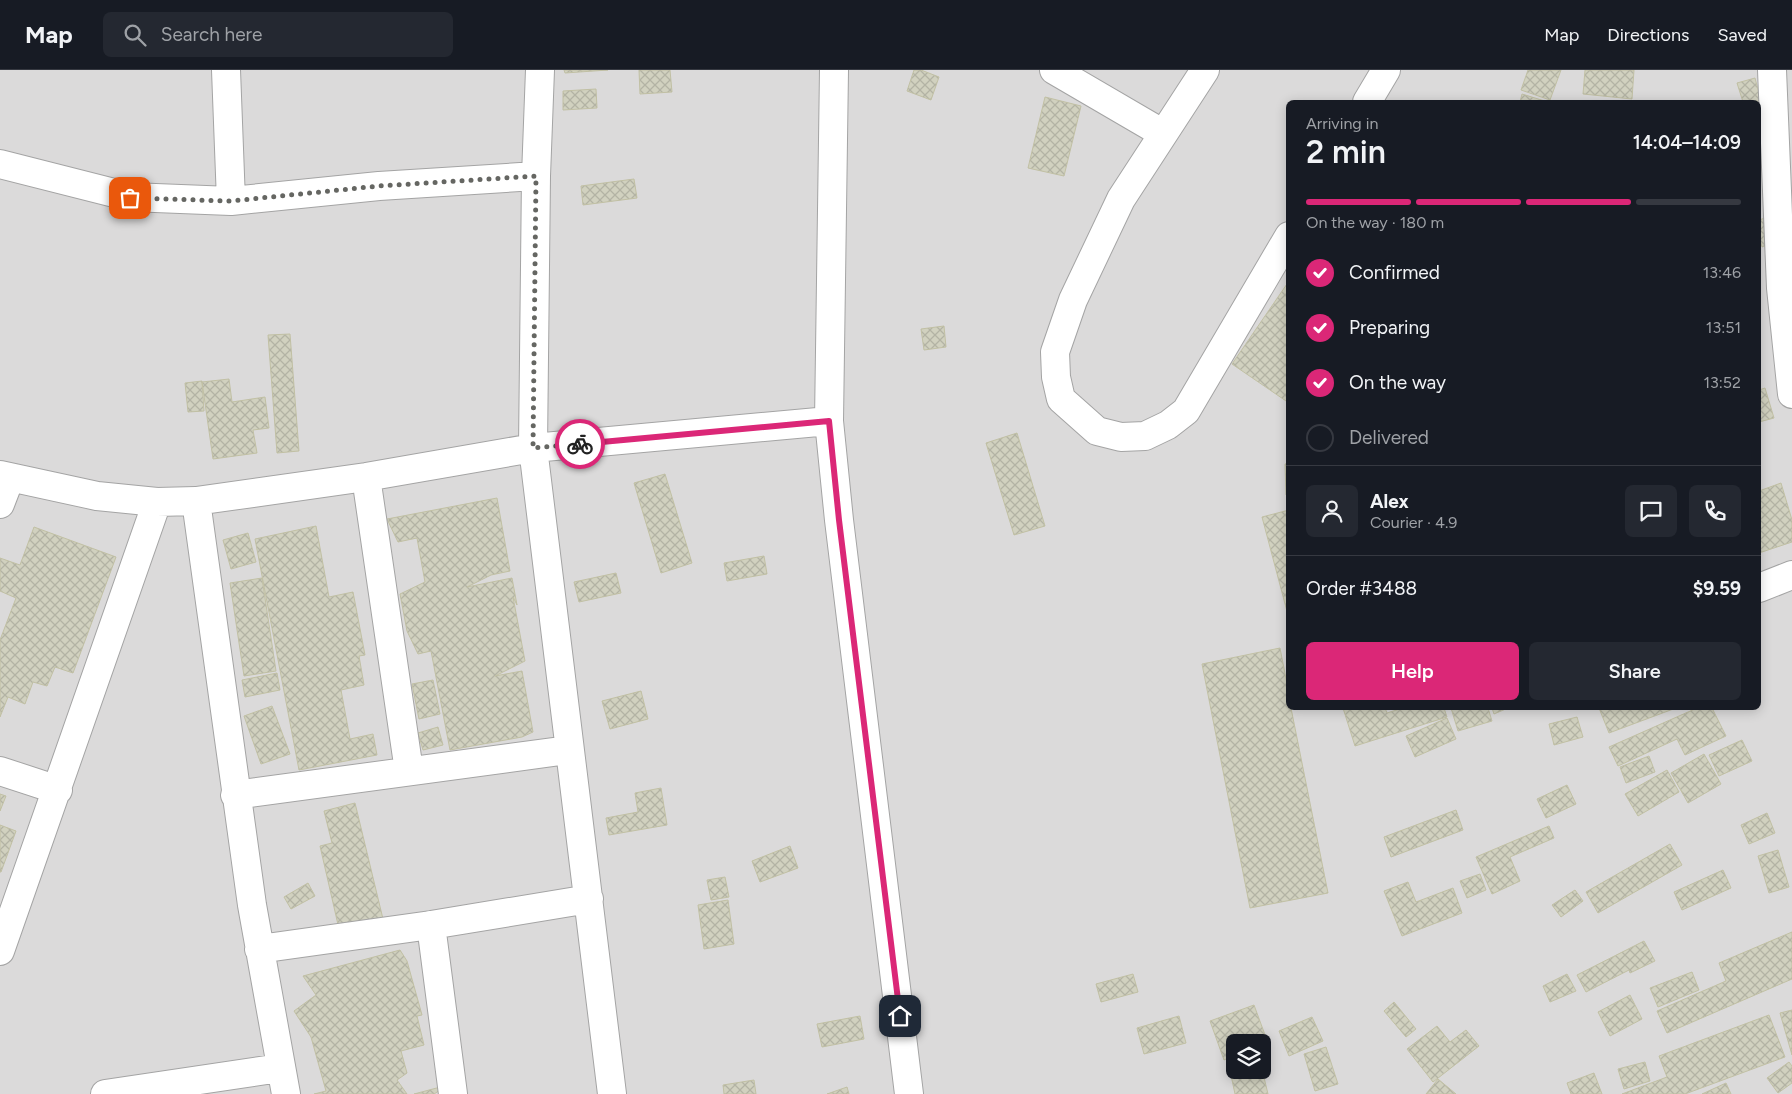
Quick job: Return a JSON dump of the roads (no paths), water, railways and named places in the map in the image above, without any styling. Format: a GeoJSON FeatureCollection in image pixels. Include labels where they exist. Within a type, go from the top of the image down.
{"type":"FeatureCollection","features":[{"type":"Feature","properties":{"kind":"street"},"geometry":{"type":"LineString","coordinates":[[226,70],[231,201]]}},
{"type":"Feature","properties":{"kind":"street"},"geometry":{"type":"LineString","coordinates":[[540,70],[536,176],[533,448],[568,750],[589,899],[612,1094]]}},
{"type":"Feature","properties":{"kind":"street"},"geometry":{"type":"LineString","coordinates":[[834,70],[829,421],[839,520],[909,1094]]}},
{"type":"Feature","properties":{"kind":"street"},"geometry":{"type":"LineString","coordinates":[[1054,70],[1162,133]]}},
{"type":"Feature","properties":{"kind":"street"},"geometry":{"type":"LineString","coordinates":[[1205,70],[1120,199],[1073,300],[1055,352],[1056,377],[1061,399],[1097,431],[1121,437],[1145,436],[1168,425],[1186,411],[1286,241]]}},
{"type":"Feature","properties":{"kind":"street"},"geometry":{"type":"LineString","coordinates":[[1368,100],[1386,70]]}},
{"type":"Feature","properties":{"kind":"street"},"geometry":{"type":"LineString","coordinates":[[1772,70],[1781,288],[1792,394]]}},
{"type":"Feature","properties":{"kind":"street"},"geometry":{"type":"LineString","coordinates":[[0,164],[130,198],[231,201],[379,186],[536,176]]}},
{"type":"Feature","properties":{"kind":"street"},"geometry":{"type":"LineString","coordinates":[[0,504],[5,477],[97,496],[158,502],[196,502],[366,478],[533,448],[829,421]]}},
{"type":"Feature","properties":{"kind":"street"},"geometry":{"type":"LineString","coordinates":[[366,478],[408,772]]}},
{"type":"Feature","properties":{"kind":"street"},"geometry":{"type":"LineString","coordinates":[[0,951],[158,502]]}},
{"type":"Feature","properties":{"kind":"street"},"geometry":{"type":"LineString","coordinates":[[105,1094],[283,1081],[259,948],[236,796],[196,502]]}},
{"type":"Feature","properties":{"kind":"street"},"geometry":{"type":"LineString","coordinates":[[1761,587],[1792,575]]}},
{"type":"Feature","properties":{"kind":"street"},"geometry":{"type":"LineString","coordinates":[[236,796],[568,750]]}},
{"type":"Feature","properties":{"kind":"street"},"geometry":{"type":"LineString","coordinates":[[0,771],[58,790]]}},
{"type":"Feature","properties":{"kind":"street"},"geometry":{"type":"LineString","coordinates":[[259,948],[431,925],[589,899]]}},
{"type":"Feature","properties":{"kind":"street"},"geometry":{"type":"LineString","coordinates":[[431,925],[453,1094]]}}]}
